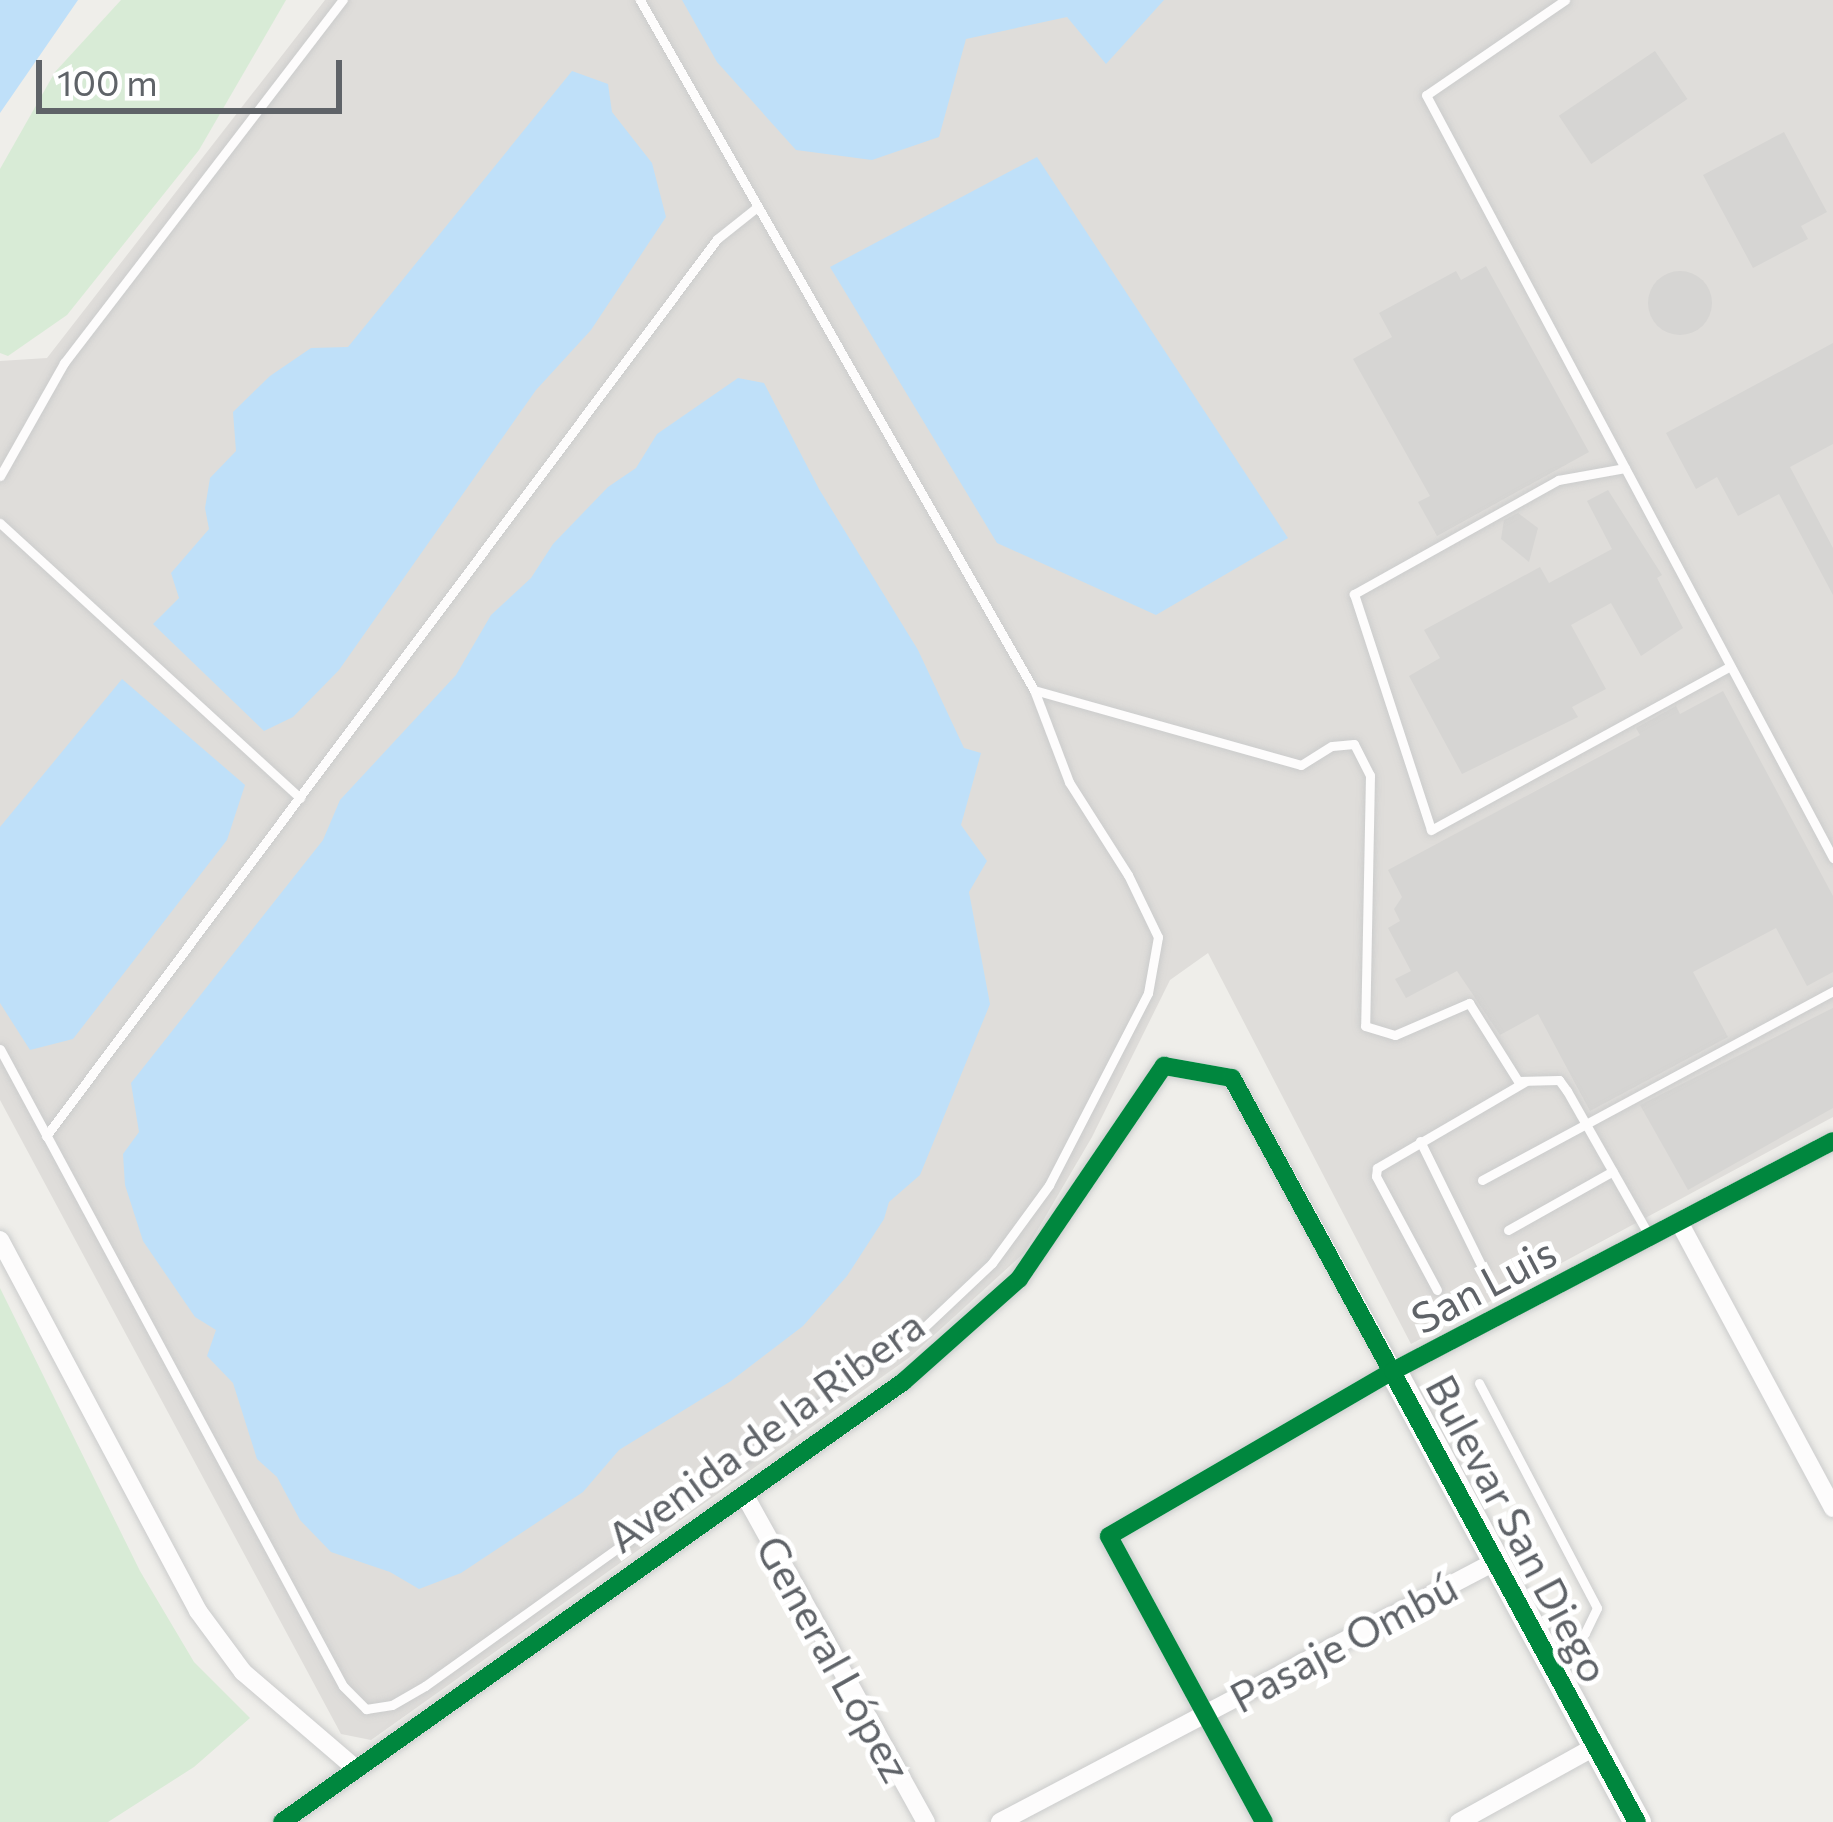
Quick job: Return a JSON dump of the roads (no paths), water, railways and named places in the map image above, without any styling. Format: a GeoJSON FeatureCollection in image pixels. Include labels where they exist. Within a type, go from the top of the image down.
{"type":"FeatureCollection","features":[{"type":"Feature","properties":{"kind":"street","name":"Avenida de la Ribera"},"geometry":{"type":"LineString","coordinates":[[283,1822],[903,1382],[1019,1279],[1164,1066],[1232,1078]]}},
{"type":"Feature","properties":{"kind":"street","name":"Bulevar San Diego"},"geometry":{"type":"LineString","coordinates":[[1232,1078],[1637,1822]]}},
{"type":"Feature","properties":{"kind":"street","name":"San Luis"},"geometry":{"type":"LineString","coordinates":[[1205,1714],[1109,1536],[1394,1371],[1833,1141]]}},
{"type":"Feature","properties":{"kind":"street"},"geometry":{"type":"LineString","coordinates":[[1678,1222],[1833,1508]]}},
{"type":"Feature","properties":{"kind":"street"},"geometry":{"type":"LineString","coordinates":[[0,1240],[198,1611],[243,1672],[356,1769]]}},
{"type":"Feature","properties":{"kind":"street","name":"General López"},"geometry":{"type":"LineString","coordinates":[[744,1494],[926,1822]]}},
{"type":"Feature","properties":{"kind":"street","name":"Pasaje Ombú"},"geometry":{"type":"LineString","coordinates":[[1000,1822],[1496,1561]]}},
{"type":"Feature","properties":{"kind":"street"},"geometry":{"type":"LineString","coordinates":[[1205,1714],[1264,1822]]}},
{"type":"Feature","properties":{"kind":"street"},"geometry":{"type":"LineString","coordinates":[[1459,1822],[1596,1746]]}},
{"type":"Feature","properties":{"kind":"lane"},"geometry":{"type":"LineString","coordinates":[[0,476],[64,363],[343,0]]}},
{"type":"Feature","properties":{"kind":"lane"},"geometry":{"type":"LineString","coordinates":[[0,1049],[343,1686],[366,1709],[392,1705],[687,1503],[918,1333],[992,1263],[1049,1185],[1148,993],[1158,937],[1128,875],[1070,782],[1034,690],[640,0]]}},
{"type":"Feature","properties":{"kind":"lane"},"geometry":{"type":"LineString","coordinates":[[1565,0],[1426,95],[1833,858]]}},
{"type":"Feature","properties":{"kind":"lane"},"geometry":{"type":"LineString","coordinates":[[46,1136],[717,239],[756,208]]}},
{"type":"Feature","properties":{"kind":"lane"},"geometry":{"type":"LineString","coordinates":[[1625,468],[1558,480],[1354,593],[1431,830],[1730,666]]}},
{"type":"Feature","properties":{"kind":"lane"},"geometry":{"type":"LineString","coordinates":[[0,523],[300,797]]}},
{"type":"Feature","properties":{"kind":"lane"},"geometry":{"type":"LineString","coordinates":[[1034,690],[1301,765],[1333,746],[1354,744],[1370,775],[1365,1026],[1395,1035],[1469,1004],[1518,1081],[1558,1080],[1650,1237]]}},
{"type":"Feature","properties":{"kind":"lane"},"geometry":{"type":"LineString","coordinates":[[1483,1180],[1833,991]]}},
{"type":"Feature","properties":{"kind":"lane"},"geometry":{"type":"LineString","coordinates":[[1437,1290],[1376,1176],[1382,1162],[1525,1082]]}},
{"type":"Feature","properties":{"kind":"lane"},"geometry":{"type":"LineString","coordinates":[[1420,1141],[1484,1271]]}},
{"type":"Feature","properties":{"kind":"lane"},"geometry":{"type":"LineString","coordinates":[[1508,1230],[1613,1171]]}},
{"type":"Feature","properties":{"kind":"lane"},"geometry":{"type":"LineString","coordinates":[[1479,1383],[1598,1608],[1585,1633],[1549,1660]]}},
{"type":"Feature","properties":{"kind":"water"},"geometry":{"type":"Polygon","coordinates":[[[0,0],[78,0],[0,113],[0,0]]]}},
{"type":"Feature","properties":{"kind":"water"},"geometry":{"type":"Polygon","coordinates":[[[682,0],[1164,0],[1106,64],[1067,17],[966,39],[939,137],[872,160],[796,150],[717,62],[682,0]]]}},
{"type":"Feature","properties":{"kind":"water"},"geometry":{"type":"Polygon","coordinates":[[[572,71],[608,84],[612,112],[652,163],[666,217],[591,330],[536,390],[339,670],[293,717],[264,731],[153,624],[179,598],[171,573],[209,529],[205,508],[210,478],[236,451],[233,412],[270,376],[311,348],[348,347],[572,71]]]}},
{"type":"Feature","properties":{"kind":"water"},"geometry":{"type":"Polygon","coordinates":[[[1037,157],[1288,538],[1156,615],[997,543],[830,267],[1037,157]]]}},
{"type":"Feature","properties":{"kind":"water"},"geometry":{"type":"Polygon","coordinates":[[[738,378],[764,383],[819,489],[918,650],[964,748],[981,753],[961,825],[987,861],[969,892],[990,1004],[920,1175],[889,1202],[884,1219],[847,1276],[803,1326],[731,1381],[619,1450],[583,1492],[461,1573],[419,1589],[390,1572],[331,1552],[300,1520],[277,1477],[257,1459],[233,1383],[207,1356],[216,1330],[195,1317],[143,1241],[125,1185],[123,1154],[139,1132],[131,1083],[323,840],[340,800],[456,675],[491,615],[531,578],[553,544],[608,487],[636,468],[657,434],[738,378]]]}},
{"type":"Feature","properties":{"kind":"water"},"geometry":{"type":"Polygon","coordinates":[[[122,679],[245,785],[227,840],[73,1039],[30,1050],[0,1003],[0,827],[122,679]]]}}]}
